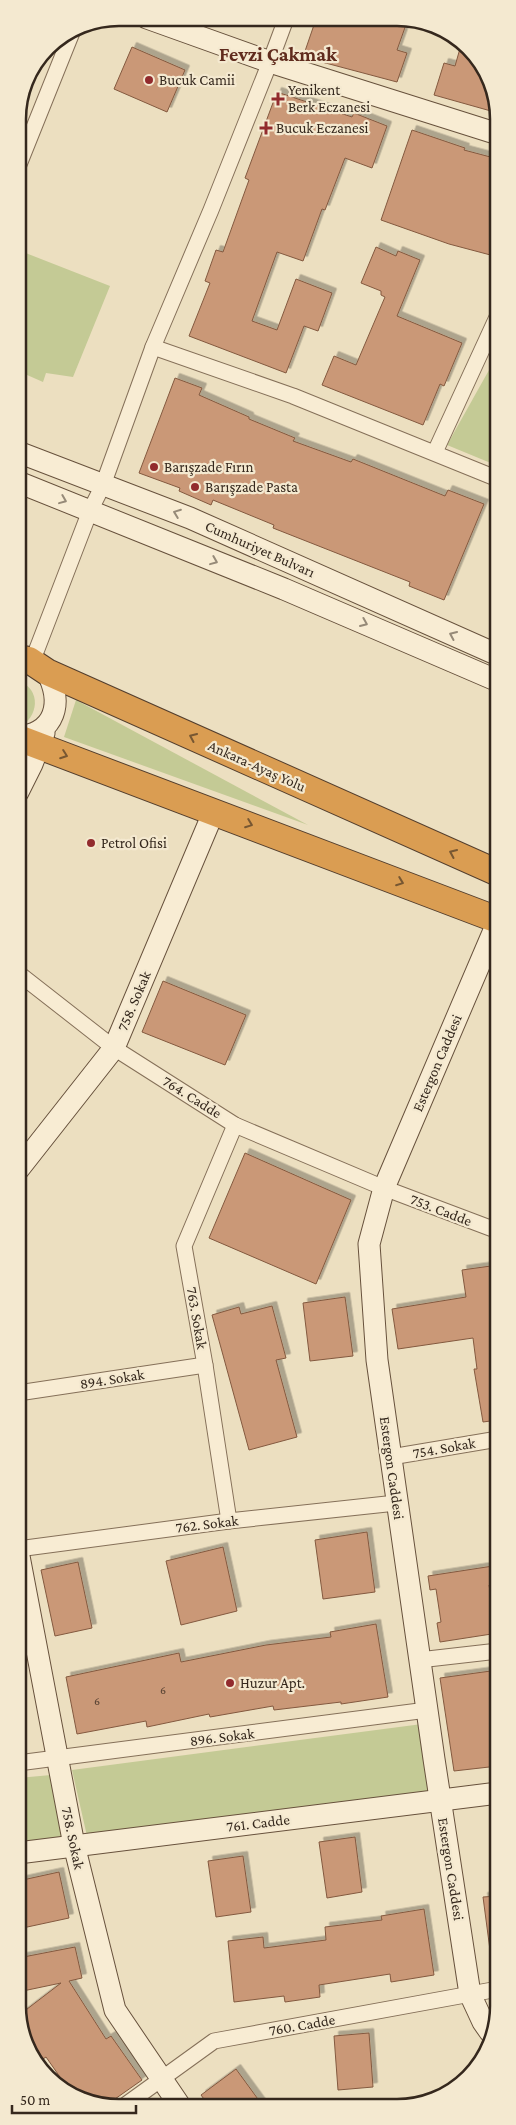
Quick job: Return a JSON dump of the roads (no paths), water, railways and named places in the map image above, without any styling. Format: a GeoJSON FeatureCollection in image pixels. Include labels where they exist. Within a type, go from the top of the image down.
{"type":"FeatureCollection","features":[{"type":"Feature","properties":{"kind":"highway","name":"Ankara-Ayaş Yolu"},"geometry":{"type":"LineString","coordinates":[[27,662],[490,869]]}},
{"type":"Feature","properties":{"kind":"highway"},"geometry":{"type":"LineString","coordinates":[[31,742],[490,917]]}},
{"type":"Feature","properties":{"kind":"street"},"geometry":{"type":"LineString","coordinates":[[169,26],[270,62],[490,131]]}},
{"type":"Feature","properties":{"kind":"street"},"geometry":{"type":"LineString","coordinates":[[26,761],[31,742],[55,709],[56,696],[54,683],[27,662],[90,511],[103,485],[153,347],[283,26]]}},
{"type":"Feature","properties":{"kind":"street"},"geometry":{"type":"LineString","coordinates":[[26,131],[68,42]]}},
{"type":"Feature","properties":{"kind":"street"},"geometry":{"type":"LineString","coordinates":[[435,452],[490,332]]}},
{"type":"Feature","properties":{"kind":"street"},"geometry":{"type":"LineString","coordinates":[[153,347],[293,396],[490,476]]}},
{"type":"Feature","properties":{"kind":"street","name":"Cumhuriyet Bulvarı"},"geometry":{"type":"LineString","coordinates":[[26,455],[190,518],[490,647]]}},
{"type":"Feature","properties":{"kind":"street","name":"Cumhuriyet Bulvarı"},"geometry":{"type":"LineString","coordinates":[[26,485],[284,589],[490,678]]}},
{"type":"Feature","properties":{"kind":"street","name":"758. Sokak"},"geometry":{"type":"LineString","coordinates":[[26,1160],[114,1048],[214,811]]}},
{"type":"Feature","properties":{"kind":"street","name":"Estergon Caddesi"},"geometry":{"type":"LineString","coordinates":[[487,2029],[482,2022],[470,1994],[426,1710],[377,1360],[369,1244],[384,1188],[490,939]]}},
{"type":"Feature","properties":{"kind":"street","name":"764. Cadde"},"geometry":{"type":"LineString","coordinates":[[26,979],[114,1048],[235,1125],[384,1188]]}},
{"type":"Feature","properties":{"kind":"street","name":"763. Sokak"},"geometry":{"type":"LineString","coordinates":[[229,1521],[205,1365],[184,1246],[235,1125]]}},
{"type":"Feature","properties":{"kind":"street","name":"753. Cadde"},"geometry":{"type":"LineString","coordinates":[[384,1188],[490,1228]]}},
{"type":"Feature","properties":{"kind":"street","name":"894. Sokak"},"geometry":{"type":"LineString","coordinates":[[26,1392],[205,1365]]}},
{"type":"Feature","properties":{"kind":"street","name":"754. Sokak"},"geometry":{"type":"LineString","coordinates":[[391,1457],[490,1440]]}},
{"type":"Feature","properties":{"kind":"street","name":"762. Sokak"},"geometry":{"type":"LineString","coordinates":[[26,1549],[229,1521],[396,1503]]}},
{"type":"Feature","properties":{"kind":"street","name":"758. Sokak"},"geometry":{"type":"LineString","coordinates":[[26,1593],[74,1845],[115,2010],[175,2099]]}},
{"type":"Feature","properties":{"kind":"street"},"geometry":{"type":"LineString","coordinates":[[420,1660],[490,1653]]}},
{"type":"Feature","properties":{"kind":"street","name":"896. Sokak"},"geometry":{"type":"LineString","coordinates":[[26,1762],[426,1710]]}},
{"type":"Feature","properties":{"kind":"street","name":"761. Cadde"},"geometry":{"type":"LineString","coordinates":[[26,1852],[490,1794]]}},
{"type":"Feature","properties":{"kind":"street","name":"760. Cadde"},"geometry":{"type":"LineString","coordinates":[[133,2099],[214,2040],[490,1990]]}},
{"type":"Feature","properties":{"kind":"place","name":"Bucuk Camii"},"geometry":{"type":"Point","coordinates":[149,80]}},
{"type":"Feature","properties":{"kind":"place","name":"Yenikent Berk Eczanesi"},"geometry":{"type":"Point","coordinates":[278,99]}},
{"type":"Feature","properties":{"kind":"place","name":"Bucuk Eczanesi"},"geometry":{"type":"Point","coordinates":[266,128]}},
{"type":"Feature","properties":{"kind":"place","name":"Barışzade Fırın"},"geometry":{"type":"Point","coordinates":[154,467]}},
{"type":"Feature","properties":{"kind":"place","name":"Barışzade Pasta"},"geometry":{"type":"Point","coordinates":[195,487]}},
{"type":"Feature","properties":{"kind":"place","name":"Petrol Ofisi"},"geometry":{"type":"Point","coordinates":[91,843]}},
{"type":"Feature","properties":{"kind":"place","name":"Huzur Apt."},"geometry":{"type":"Point","coordinates":[230,1683]}},
{"type":"Feature","properties":{"kind":"district","name":"Fevzi Çakmak"},"geometry":{"type":"Point","coordinates":[278,54]}}]}
